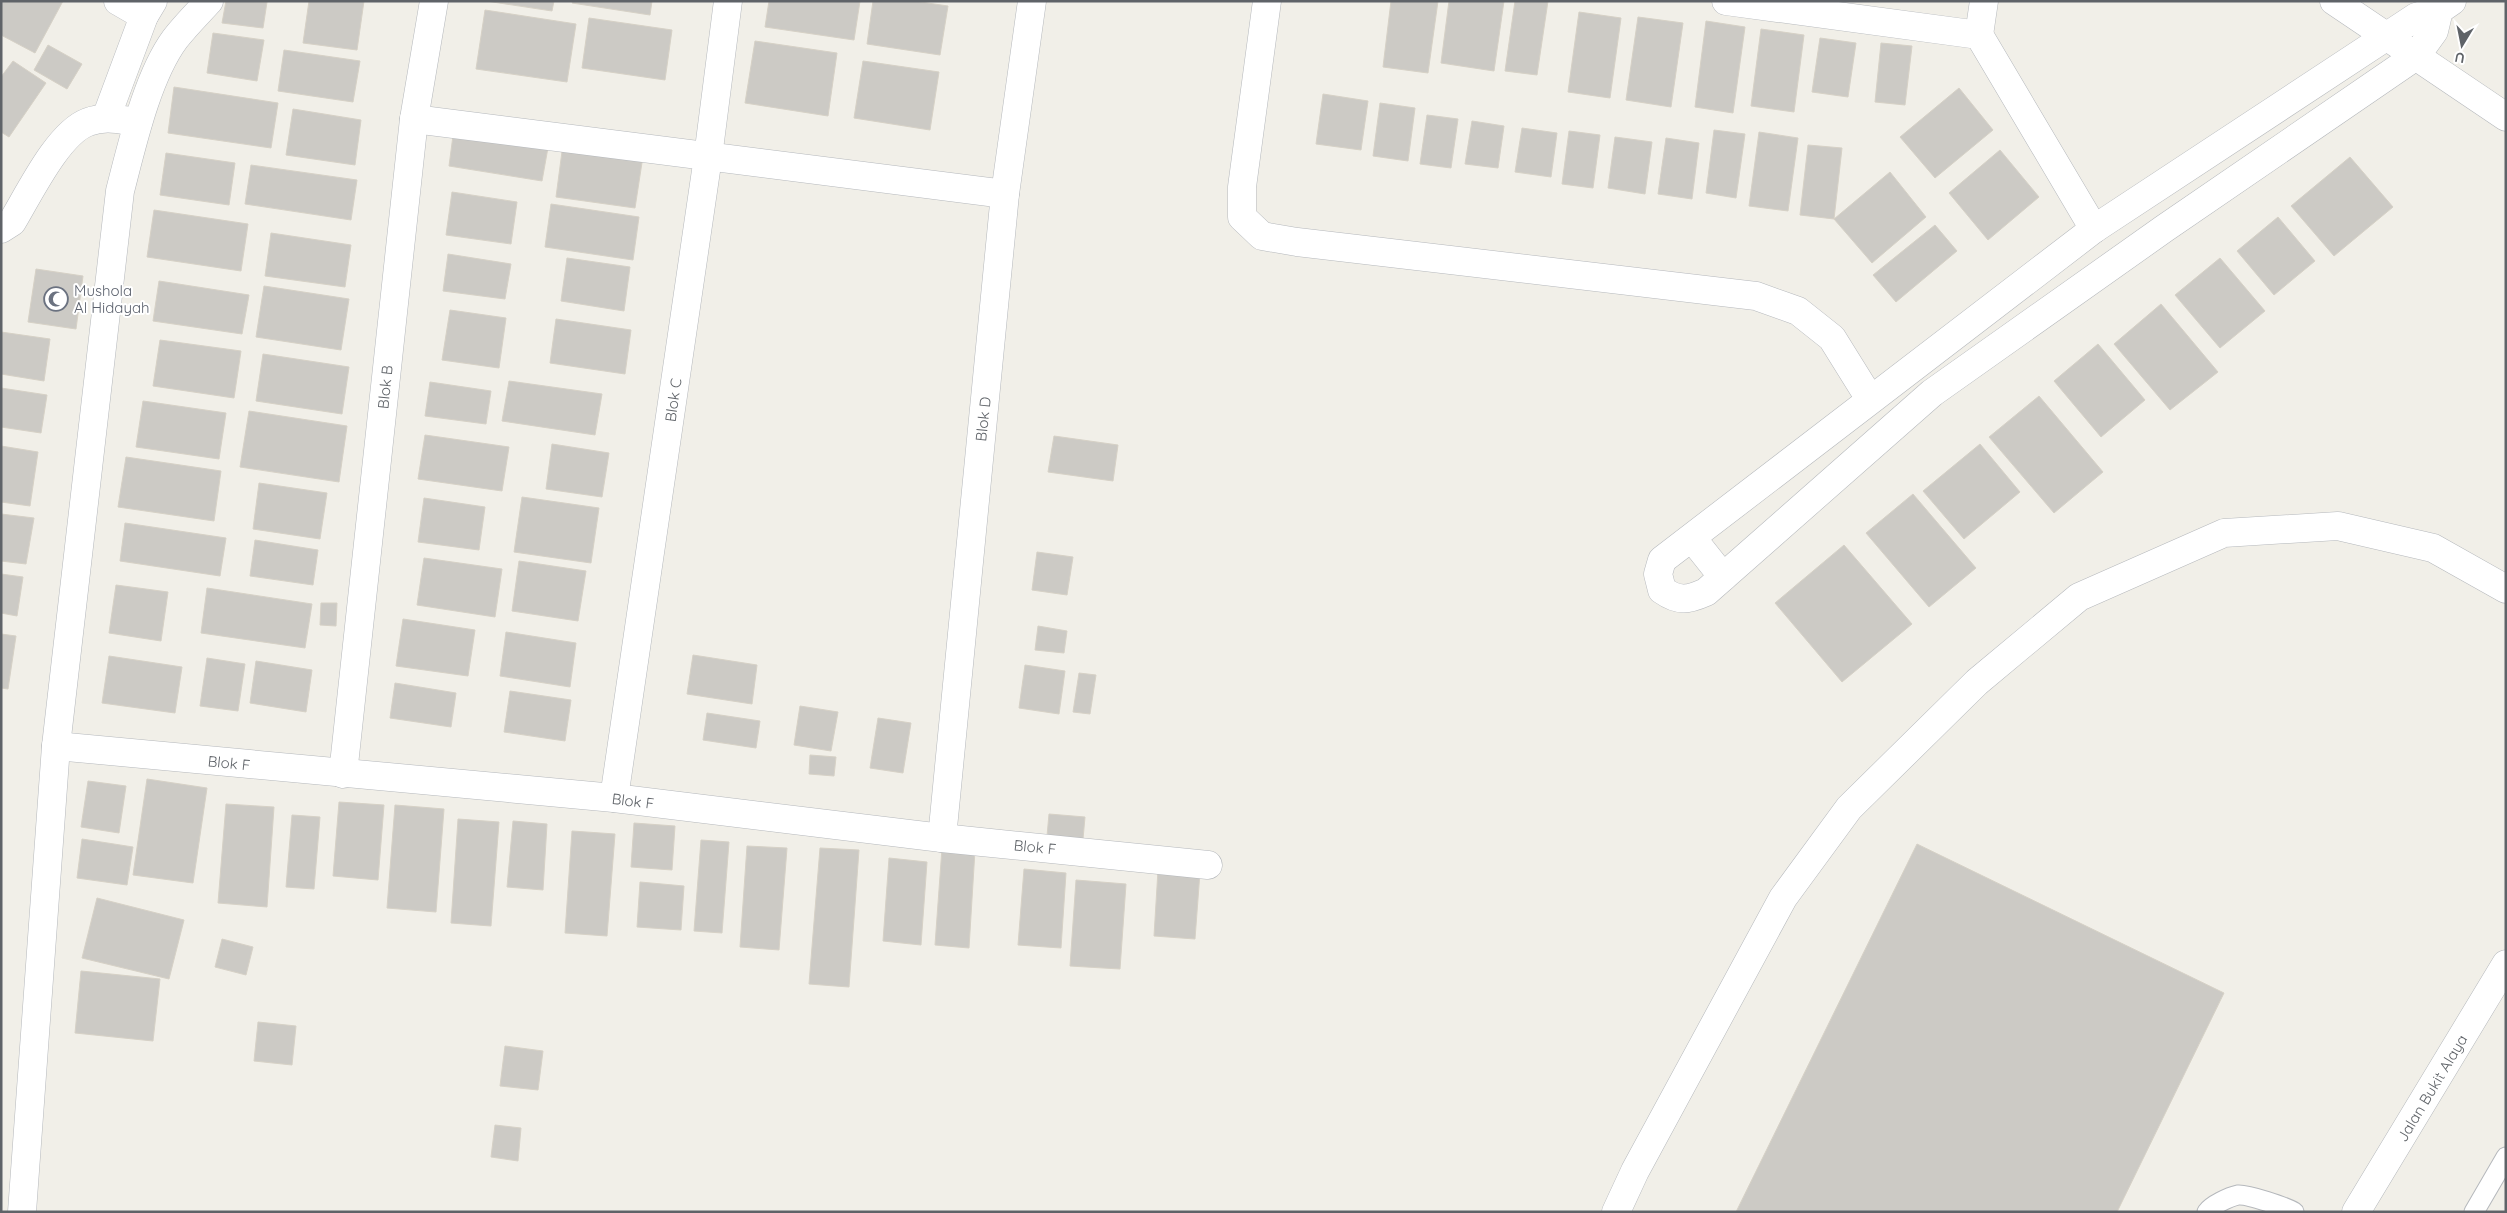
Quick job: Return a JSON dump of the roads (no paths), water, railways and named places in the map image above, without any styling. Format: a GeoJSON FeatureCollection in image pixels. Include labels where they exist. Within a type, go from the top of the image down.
{"type":"FeatureCollection","features":[{"type":"Feature","properties":{"kind":"street"},"geometry":{"type":"LineString","coordinates":[[106,118],[148,8],[118,1]]}},
{"type":"Feature","properties":{"kind":"street"},"geometry":{"type":"LineString","coordinates":[[22,1212],[56,746],[120,191],[138,122],[156,76],[175,40],[209,1]]}},
{"type":"Feature","properties":{"kind":"street","name":"Blok B"},"geometry":{"type":"LineString","coordinates":[[343,774],[414,119],[434,1]]}},
{"type":"Feature","properties":{"kind":"street","name":"Blok C"},"geometry":{"type":"LineString","coordinates":[[614,798],[708,157],[728,1]]}},
{"type":"Feature","properties":{"kind":"street","name":"Blok D"},"geometry":{"type":"LineString","coordinates":[[942,838],[1005,194],[1032,1]]}},
{"type":"Feature","properties":{"kind":"street"},"geometry":{"type":"LineString","coordinates":[[1267,1],[1242,187],[1242,217],[1262,236],[1297,242],[1756,296],[1798,311],[1832,338],[1870,399]]}},
{"type":"Feature","properties":{"kind":"street"},"geometry":{"type":"LineString","coordinates":[[1726,1],[1979,35]]}},
{"type":"Feature","properties":{"kind":"street"},"geometry":{"type":"LineString","coordinates":[[1984,1],[1979,35],[2094,229]]}},
{"type":"Feature","properties":{"kind":"street"},"geometry":{"type":"LineString","coordinates":[[2334,1],[2506,117]]}},
{"type":"Feature","properties":{"kind":"street"},"geometry":{"type":"LineString","coordinates":[[2445,6],[2434,31],[2416,56],[2165,228],[1932,393],[1706,592],[1691,599],[1674,598],[1662,590],[1658,574],[1662,560],[2094,229],[2416,17],[2445,6]]}},
{"type":"Feature","properties":{"kind":"street"},"geometry":{"type":"LineString","coordinates":[[1,230],[12,222],[61,142],[87,122],[106,118],[138,122]]}},
{"type":"Feature","properties":{"kind":"street"},"geometry":{"type":"LineString","coordinates":[[414,119],[1005,194]]}},
{"type":"Feature","properties":{"kind":"street"},"geometry":{"type":"LineString","coordinates":[[1616,1212],[1635,1171],[1783,898],[1849,808],[1976,682],[2080,598],[2224,533],[2338,526],[2433,548],[2506,589]]}},
{"type":"Feature","properties":{"kind":"street"},"geometry":{"type":"LineString","coordinates":[[1692,538],[1723,577]]}},
{"type":"Feature","properties":{"kind":"street","name":"Blok F"},"geometry":{"type":"LineString","coordinates":[[56,746],[614,798],[942,838],[1208,865]]}},
{"type":"Feature","properties":{"kind":"street","name":"Jalan Bukit Alaya"},"geometry":{"type":"LineString","coordinates":[[2356,1212],[2506,964]]}},
{"type":"Feature","properties":{"kind":"lane"},"geometry":{"type":"LineString","coordinates":[[2474,1212],[2506,1157]]}},
{"type":"Feature","properties":{"kind":"lane"},"geometry":{"type":"LineString","coordinates":[[2207,1212],[2211,1207],[2238,1195],[2286,1207],[2294,1212]]}},
{"type":"Feature","properties":{"kind":"place","name":"Mushola Al Hidayah"},"geometry":{"type":"Point","coordinates":[56,299]}}]}
